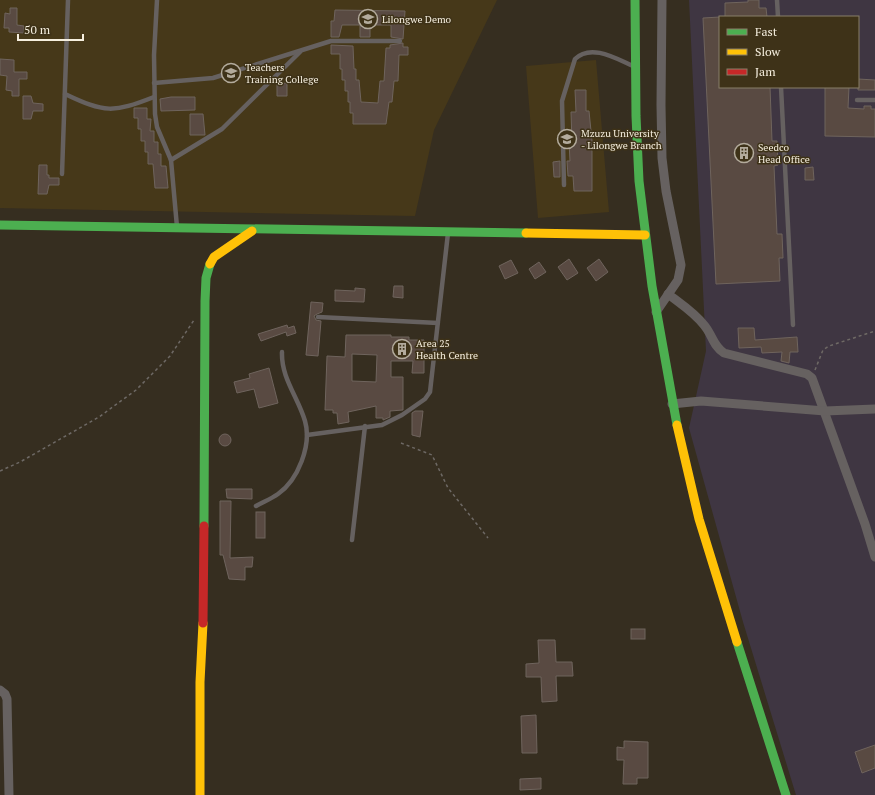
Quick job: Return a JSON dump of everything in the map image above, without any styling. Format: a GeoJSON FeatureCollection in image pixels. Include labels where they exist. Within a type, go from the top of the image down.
{"type":"FeatureCollection","features":[{"type":"Feature","properties":{"kind":"street"},"geometry":{"type":"LineString","coordinates":[[635,0],[635,67],[639,181],[656,312],[672,404],[699,519],[743,663],[786,795]]}},
{"type":"Feature","properties":{"kind":"street"},"geometry":{"type":"LineString","coordinates":[[656,312],[678,280],[681,265],[666,191],[662,158],[662,0]]}},
{"type":"Feature","properties":{"kind":"street"},"geometry":{"type":"LineString","coordinates":[[0,226],[645,236]]}},
{"type":"Feature","properties":{"kind":"street"},"geometry":{"type":"LineString","coordinates":[[200,795],[200,682],[204,588],[205,301],[207,273],[210,262],[214,257],[252,231]]}},
{"type":"Feature","properties":{"kind":"street"},"geometry":{"type":"LineString","coordinates":[[668,294],[691,311],[704,324],[715,345],[724,353],[807,374],[812,378],[825,411],[875,556]]}},
{"type":"Feature","properties":{"kind":"street"},"geometry":{"type":"LineString","coordinates":[[672,404],[701,401],[825,411],[875,409]]}},
{"type":"Feature","properties":{"kind":"street"},"geometry":{"type":"LineString","coordinates":[[0,690],[5,694],[7,699],[9,795]]}},
{"type":"Feature","properties":{"kind":"lane"},"geometry":{"type":"LineString","coordinates":[[62,174],[68,0]]}},
{"type":"Feature","properties":{"kind":"lane"},"geometry":{"type":"LineString","coordinates":[[158,0],[154,55],[154,97],[157,127],[171,160],[177,229]]}},
{"type":"Feature","properties":{"kind":"lane"},"geometry":{"type":"LineString","coordinates":[[777,0],[778,16]]}},
{"type":"Feature","properties":{"kind":"lane"},"geometry":{"type":"LineString","coordinates":[[154,83],[213,78],[331,41],[400,41]]}},
{"type":"Feature","properties":{"kind":"lane"},"geometry":{"type":"LineString","coordinates":[[171,160],[222,129],[302,51]]}},
{"type":"Feature","properties":{"kind":"lane"},"geometry":{"type":"LineString","coordinates":[[564,185],[562,107],[575,59],[584,54],[602,53],[635,67]]}},
{"type":"Feature","properties":{"kind":"lane"},"geometry":{"type":"LineString","coordinates":[[781,88],[793,325]]}},
{"type":"Feature","properties":{"kind":"lane"},"geometry":{"type":"LineString","coordinates":[[65,94],[91,107],[115,110],[154,97]]}},
{"type":"Feature","properties":{"kind":"lane"},"geometry":{"type":"LineString","coordinates":[[857,100],[875,100]]}},
{"type":"Feature","properties":{"kind":"lane"},"geometry":{"type":"LineString","coordinates":[[307,435],[365,426],[382,425],[402,415],[425,399],[430,392],[448,233]]}},
{"type":"Feature","properties":{"kind":"lane"},"geometry":{"type":"LineString","coordinates":[[318,317],[438,323]]}},
{"type":"Feature","properties":{"kind":"lane"},"geometry":{"type":"LineString","coordinates":[[256,506],[278,494],[292,480],[303,459],[307,435],[305,421],[284,375],[282,352]]}},
{"type":"Feature","properties":{"kind":"lane"},"geometry":{"type":"LineString","coordinates":[[352,540],[365,426]]}},
{"type":"Feature","properties":{"kind":"path"},"geometry":{"type":"LineString","coordinates":[[0,471],[20,462],[99,416],[136,390],[170,356],[194,320]]}},
{"type":"Feature","properties":{"kind":"path"},"geometry":{"type":"LineString","coordinates":[[812,378],[824,350],[829,346],[875,331]]}},
{"type":"Feature","properties":{"kind":"path"},"geometry":{"type":"LineString","coordinates":[[401,443],[432,455],[448,488],[488,538]]}},
{"type":"Feature","properties":{"kind":"shaded area","name":"Teachers Training College"},"geometry":{"type":"Polygon","coordinates":[[[0,0],[497,0],[434,130],[415,216],[0,208],[0,0]]]}},
{"type":"Feature","properties":{"kind":"shaded area"},"geometry":{"type":"Polygon","coordinates":[[[689,0],[875,0],[875,795],[796,795],[743,622],[689,428],[706,351],[689,0]]]}},
{"type":"Feature","properties":{"kind":"shaded area","name":"Mzuzu University - Lilongwe Branch"},"geometry":{"type":"Polygon","coordinates":[[[596,60],[609,212],[538,218],[526,66],[596,60]]]}},
{"type":"Feature","properties":{"kind":"building"},"geometry":{"type":"Polygon","coordinates":[[[748,0],[759,0],[759,8],[766,8],[767,16],[725,16],[725,3],[748,2],[748,0]]]}},
{"type":"Feature","properties":{"kind":"building"},"geometry":{"type":"Polygon","coordinates":[[[10,8],[17,8],[17,25],[24,26],[24,33],[9,32],[9,28],[4,28],[5,13],[10,14],[10,8]]]}},
{"type":"Feature","properties":{"kind":"building"},"geometry":{"type":"Polygon","coordinates":[[[335,10],[405,11],[403,39],[391,37],[391,25],[370,25],[370,37],[360,37],[360,25],[342,25],[339,37],[331,37],[331,21],[334,21],[335,10]]]}},
{"type":"Feature","properties":{"kind":"building","name":"Seedco Head Office"},"geometry":{"type":"Polygon","coordinates":[[[719,17],[719,88],[770,88],[772,141],[777,141],[778,165],[774,166],[777,234],[782,234],[783,258],[779,258],[780,281],[716,284],[703,18],[719,17]]]}},
{"type":"Feature","properties":{"kind":"building"},"geometry":{"type":"Polygon","coordinates":[[[403,43],[403,47],[408,47],[408,55],[399,55],[398,81],[394,81],[392,102],[389,102],[386,124],[353,124],[353,113],[350,113],[350,102],[348,102],[348,91],[345,91],[345,80],[342,80],[340,54],[331,54],[331,45],[353,46],[354,69],[356,69],[356,80],[359,80],[361,102],[378,103],[380,81],[384,81],[386,48],[390,48],[390,45],[403,43]]]}},
{"type":"Feature","properties":{"kind":"building"},"geometry":{"type":"Polygon","coordinates":[[[0,59],[14,60],[14,72],[27,72],[27,79],[19,79],[19,96],[12,96],[12,91],[6,90],[7,76],[0,75],[0,59]]]}},
{"type":"Feature","properties":{"kind":"building"},"geometry":{"type":"Polygon","coordinates":[[[859,79],[875,80],[875,90],[858,90],[859,79]]]}},
{"type":"Feature","properties":{"kind":"building"},"geometry":{"type":"Polygon","coordinates":[[[287,83],[287,96],[277,96],[277,84],[287,83]]]}},
{"type":"Feature","properties":{"kind":"building"},"geometry":{"type":"Polygon","coordinates":[[[825,88],[849,88],[848,108],[864,109],[864,106],[871,106],[871,109],[875,109],[875,137],[825,136],[825,88]]]}},
{"type":"Feature","properties":{"kind":"building"},"geometry":{"type":"Polygon","coordinates":[[[575,90],[586,90],[586,111],[589,111],[592,141],[592,191],[574,191],[573,176],[568,176],[567,161],[570,161],[569,142],[572,142],[571,112],[576,112],[575,90]]]}},
{"type":"Feature","properties":{"kind":"building"},"geometry":{"type":"Polygon","coordinates":[[[23,96],[31,96],[33,103],[43,104],[43,111],[33,111],[31,119],[23,119],[23,96]]]}},
{"type":"Feature","properties":{"kind":"building"},"geometry":{"type":"Polygon","coordinates":[[[171,97],[195,97],[195,110],[161,111],[160,99],[171,97]]]}},
{"type":"Feature","properties":{"kind":"building"},"geometry":{"type":"Polygon","coordinates":[[[134,108],[147,108],[147,119],[151,119],[150,131],[154,131],[154,142],[158,142],[158,154],[161,154],[161,166],[166,166],[168,188],[155,188],[153,164],[148,164],[148,152],[145,152],[145,141],[141,141],[141,129],[138,129],[138,118],[134,118],[134,108]]]}},
{"type":"Feature","properties":{"kind":"building"},"geometry":{"type":"Polygon","coordinates":[[[190,114],[203,114],[205,135],[190,135],[190,114]]]}},
{"type":"Feature","properties":{"kind":"building"},"geometry":{"type":"Polygon","coordinates":[[[560,161],[560,177],[554,177],[553,162],[560,161]]]}},
{"type":"Feature","properties":{"kind":"building"},"geometry":{"type":"Polygon","coordinates":[[[39,165],[47,165],[47,175],[49,175],[49,178],[59,178],[59,185],[49,185],[47,194],[38,194],[39,165]]]}},
{"type":"Feature","properties":{"kind":"building"},"geometry":{"type":"Polygon","coordinates":[[[813,167],[814,180],[805,180],[805,168],[813,167]]]}},
{"type":"Feature","properties":{"kind":"building"},"geometry":{"type":"Polygon","coordinates":[[[569,259],[578,273],[567,280],[558,267],[569,259]]]}},
{"type":"Feature","properties":{"kind":"building"},"geometry":{"type":"Polygon","coordinates":[[[599,259],[608,272],[596,281],[587,268],[599,259]]]}},
{"type":"Feature","properties":{"kind":"building"},"geometry":{"type":"Polygon","coordinates":[[[511,260],[518,273],[505,279],[499,266],[511,260]]]}},
{"type":"Feature","properties":{"kind":"building"},"geometry":{"type":"Polygon","coordinates":[[[539,262],[546,272],[535,279],[529,269],[539,262]]]}},
{"type":"Feature","properties":{"kind":"building"},"geometry":{"type":"Polygon","coordinates":[[[394,286],[403,286],[403,298],[393,297],[394,286]]]}},
{"type":"Feature","properties":{"kind":"building"},"geometry":{"type":"Polygon","coordinates":[[[355,288],[365,289],[364,302],[335,301],[335,290],[355,291],[355,288]]]}},
{"type":"Feature","properties":{"kind":"building"},"geometry":{"type":"Polygon","coordinates":[[[311,302],[323,303],[322,312],[314,316],[316,320],[321,321],[318,356],[306,355],[311,302]]]}},
{"type":"Feature","properties":{"kind":"building"},"geometry":{"type":"Polygon","coordinates":[[[287,325],[288,328],[294,326],[296,333],[287,336],[286,332],[261,341],[258,334],[287,325]]]}},
{"type":"Feature","properties":{"kind":"building"},"geometry":{"type":"Polygon","coordinates":[[[738,328],[754,328],[755,340],[797,337],[798,352],[790,352],[789,363],[781,361],[782,352],[762,353],[761,347],[739,348],[738,328]]]}},
{"type":"Feature","properties":{"kind":"building"},"geometry":{"type":"Polygon","coordinates":[[[346,335],[391,335],[391,337],[409,337],[409,340],[424,340],[424,373],[412,373],[413,361],[391,361],[391,377],[403,377],[403,410],[390,411],[390,417],[383,420],[383,418],[376,418],[376,406],[348,412],[349,422],[338,424],[337,413],[333,413],[333,410],[325,410],[327,356],[345,357],[346,335]],[[352,354],[352,381],[376,382],[377,355],[352,354]]]}},
{"type":"Feature","properties":{"kind":"building"},"geometry":{"type":"Polygon","coordinates":[[[269,368],[278,403],[259,408],[254,389],[237,393],[234,382],[250,378],[249,374],[269,368]]]}},
{"type":"Feature","properties":{"kind":"building"},"geometry":{"type":"Polygon","coordinates":[[[415,411],[423,411],[420,437],[412,435],[412,413],[415,411]]]}},
{"type":"Feature","properties":{"kind":"building"},"geometry":{"type":"Polygon","coordinates":[[[227,434],[230,435],[230,445],[223,446],[220,445],[219,438],[220,435],[227,434]]]}},
{"type":"Feature","properties":{"kind":"building"},"geometry":{"type":"Polygon","coordinates":[[[226,489],[252,489],[252,499],[227,498],[226,489]]]}},
{"type":"Feature","properties":{"kind":"building"},"geometry":{"type":"Polygon","coordinates":[[[220,501],[231,501],[230,558],[253,557],[252,567],[245,567],[245,580],[229,579],[223,555],[220,555],[220,501]]]}},
{"type":"Feature","properties":{"kind":"building"},"geometry":{"type":"Polygon","coordinates":[[[256,512],[265,512],[265,538],[256,538],[256,512]]]}},
{"type":"Feature","properties":{"kind":"building"},"geometry":{"type":"Polygon","coordinates":[[[631,629],[645,629],[645,639],[631,639],[631,629]]]}},
{"type":"Feature","properties":{"kind":"building"},"geometry":{"type":"Polygon","coordinates":[[[538,640],[555,640],[556,662],[572,662],[573,676],[556,676],[557,701],[542,702],[541,677],[526,677],[526,664],[539,663],[538,640]]]}},
{"type":"Feature","properties":{"kind":"building"},"geometry":{"type":"Polygon","coordinates":[[[536,715],[537,753],[522,753],[521,716],[536,715]]]}},
{"type":"Feature","properties":{"kind":"building"},"geometry":{"type":"Polygon","coordinates":[[[624,741],[648,742],[648,778],[637,778],[637,784],[623,784],[624,760],[617,760],[617,747],[624,748],[624,741]]]}},
{"type":"Feature","properties":{"kind":"building"},"geometry":{"type":"Polygon","coordinates":[[[875,745],[875,768],[862,773],[855,752],[875,745]]]}},
{"type":"Feature","properties":{"kind":"building"},"geometry":{"type":"Polygon","coordinates":[[[541,778],[541,789],[520,790],[520,779],[541,778]]]}},
{"type":"Feature","properties":{"kind":"traffic: fast"},"geometry":{"type":"LineString","coordinates":[[635,0],[636,116],[639,181],[652,286],[677,425]]}},
{"type":"Feature","properties":{"kind":"traffic: fast"},"geometry":{"type":"LineString","coordinates":[[0,225],[526,233]]}},
{"type":"Feature","properties":{"kind":"traffic: fast"},"geometry":{"type":"LineString","coordinates":[[204,526],[205,301],[206,278],[210,264]]}},
{"type":"Feature","properties":{"kind":"traffic: fast"},"geometry":{"type":"LineString","coordinates":[[737,642],[786,795]]}},
{"type":"Feature","properties":{"kind":"traffic: slow"},"geometry":{"type":"LineString","coordinates":[[210,264],[214,257],[252,231]]}},
{"type":"Feature","properties":{"kind":"traffic: slow"},"geometry":{"type":"LineString","coordinates":[[526,233],[645,235]]}},
{"type":"Feature","properties":{"kind":"traffic: slow"},"geometry":{"type":"LineString","coordinates":[[677,425],[699,519],[737,642]]}},
{"type":"Feature","properties":{"kind":"traffic: slow"},"geometry":{"type":"LineString","coordinates":[[200,795],[200,682],[203,623]]}},
{"type":"Feature","properties":{"kind":"traffic: jam"},"geometry":{"type":"LineString","coordinates":[[203,623],[204,526]]}},
{"type":"Feature","properties":{"kind":"place","name":"Lilongwe Demo"},"geometry":{"type":"Point","coordinates":[368,19]}},
{"type":"Feature","properties":{"kind":"place","name":"Teachers Training College"},"geometry":{"type":"Point","coordinates":[231,73]}},
{"type":"Feature","properties":{"kind":"place","name":"Mzuzu University - Lilongwe Branch"},"geometry":{"type":"Point","coordinates":[567,139]}},
{"type":"Feature","properties":{"kind":"place","name":"Seedco Head Office"},"geometry":{"type":"Point","coordinates":[744,153]}},
{"type":"Feature","properties":{"kind":"place","name":"Area 25 Health Centre"},"geometry":{"type":"Point","coordinates":[402,349]}}]}
